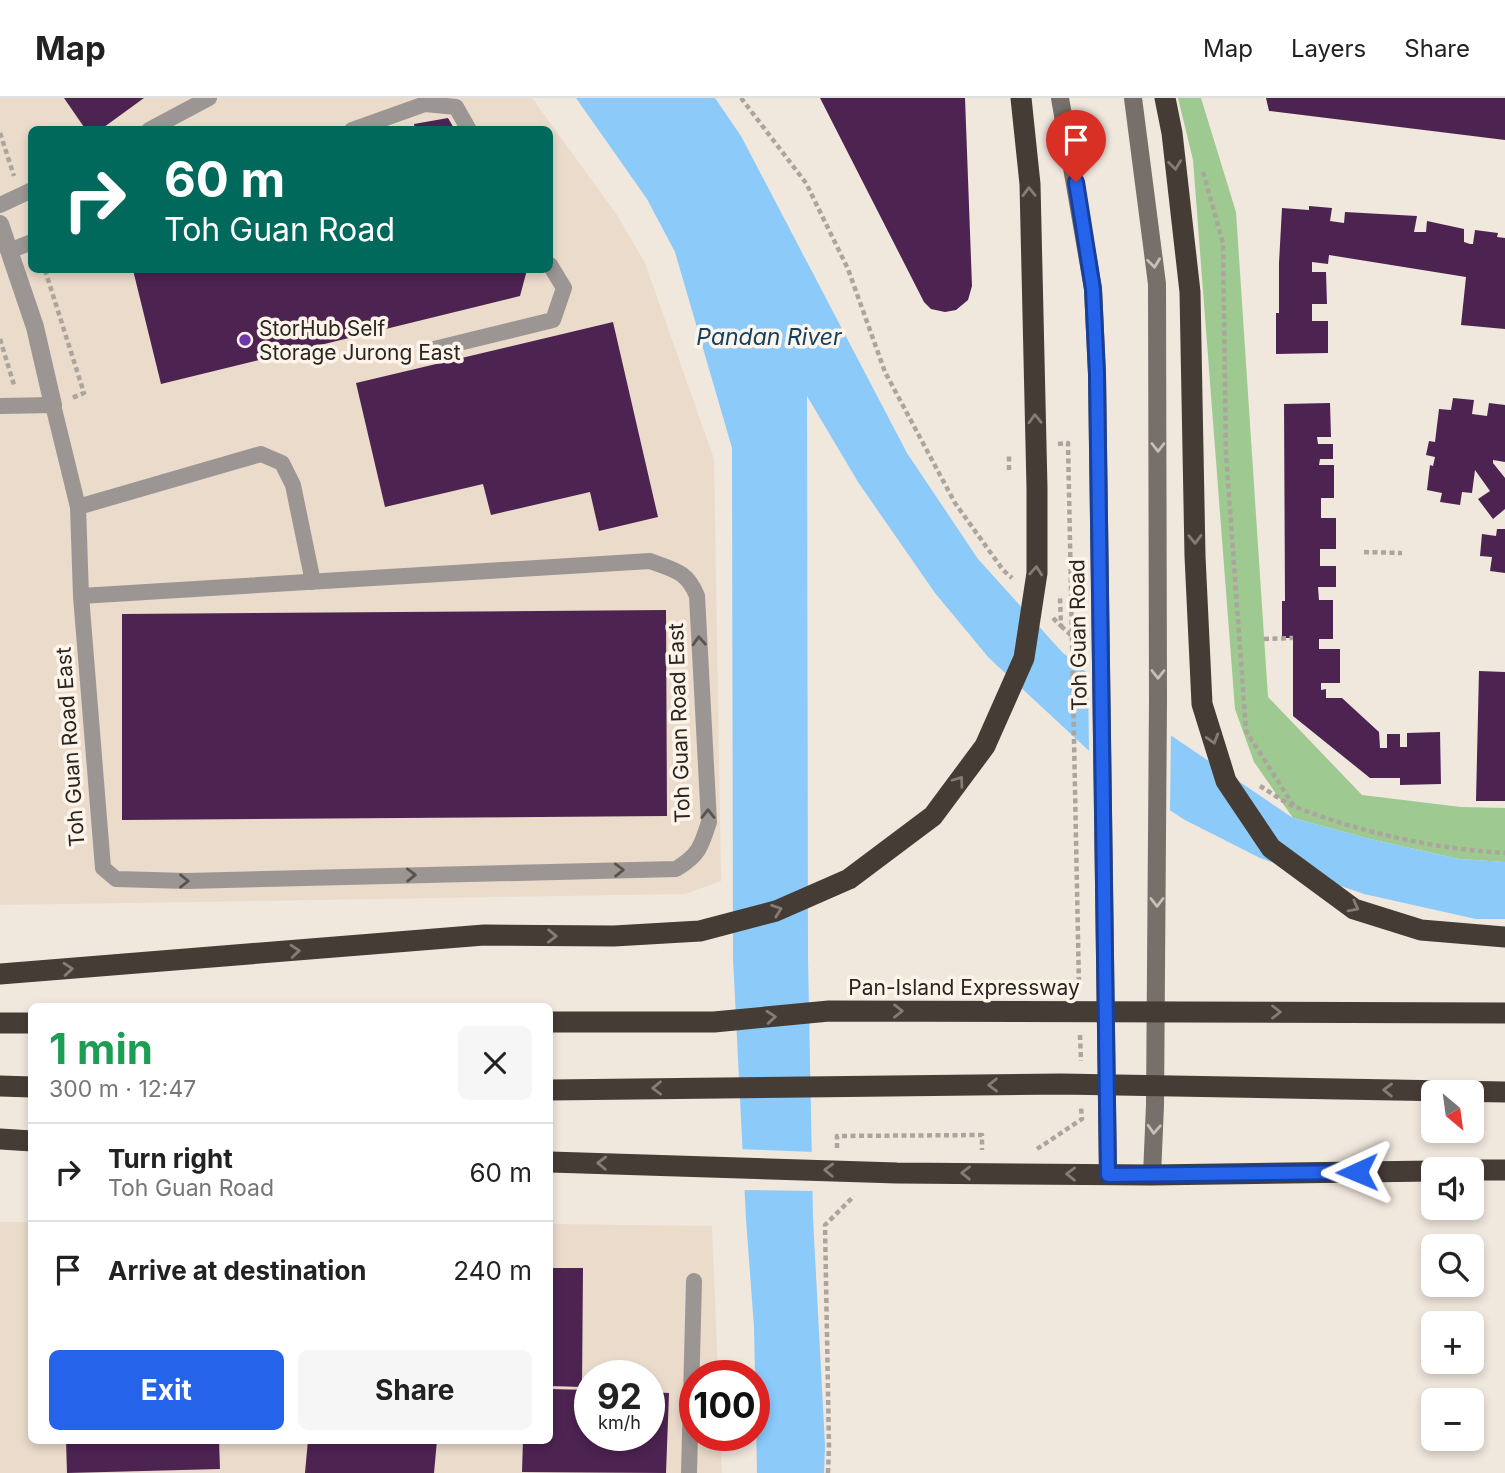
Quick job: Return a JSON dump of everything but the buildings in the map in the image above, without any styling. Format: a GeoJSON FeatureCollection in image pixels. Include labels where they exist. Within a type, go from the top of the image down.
{"type":"FeatureCollection","features":[{"type":"Feature","properties":{"kind":"highway"},"geometry":{"type":"LineString","coordinates":[[0,974],[484,935],[614,936],[700,931],[776,911],[849,879],[933,816],[985,746],[1024,658],[1037,573],[1030,184],[1021,98]]}},
{"type":"Feature","properties":{"kind":"highway"},"geometry":{"type":"LineString","coordinates":[[1165,98],[1172,133],[1190,292],[1202,705],[1226,781],[1271,848],[1354,909],[1421,930],[1505,937]]}},
{"type":"Feature","properties":{"kind":"highway","name":"Pan-Island Expressway"},"geometry":{"type":"LineString","coordinates":[[553,1023],[713,1022],[830,1011],[1505,1013]]}},
{"type":"Feature","properties":{"kind":"highway"},"geometry":{"type":"LineString","coordinates":[[0,1023],[28,1023]]}},
{"type":"Feature","properties":{"kind":"highway"},"geometry":{"type":"LineString","coordinates":[[553,1090],[1061,1084],[1505,1092]]}},
{"type":"Feature","properties":{"kind":"highway"},"geometry":{"type":"LineString","coordinates":[[0,1086],[28,1087]]}},
{"type":"Feature","properties":{"kind":"highway"},"geometry":{"type":"LineString","coordinates":[[0,1139],[28,1140]]}},
{"type":"Feature","properties":{"kind":"highway"},"geometry":{"type":"LineString","coordinates":[[553,1161],[897,1173],[1152,1175],[1421,1171]]}},
{"type":"Feature","properties":{"kind":"highway"},"geometry":{"type":"LineString","coordinates":[[1484,1170],[1505,1170]]}},
{"type":"Feature","properties":{"kind":"main road","name":"Toh Guan Road"},"geometry":{"type":"LineString","coordinates":[[1060,98],[1093,289],[1097,374],[1108,1175]]}},
{"type":"Feature","properties":{"kind":"main road"},"geometry":{"type":"LineString","coordinates":[[1133,98],[1157,284],[1158,728],[1152,1175]]}},
{"type":"Feature","properties":{"kind":"street","name":"Toh Guan Road East"},"geometry":{"type":"LineString","coordinates":[[0,224],[35,327],[53,405]]}},
{"type":"Feature","properties":{"kind":"lane"},"geometry":{"type":"LineString","coordinates":[[156,126],[209,98]]}},
{"type":"Feature","properties":{"kind":"lane"},"geometry":{"type":"LineString","coordinates":[[363,126],[425,104],[456,107],[467,126]]}},
{"type":"Feature","properties":{"kind":"lane"},"geometry":{"type":"LineString","coordinates":[[0,205],[28,192]]}},
{"type":"Feature","properties":{"kind":"lane"},"geometry":{"type":"LineString","coordinates":[[9,251],[28,244]]}},
{"type":"Feature","properties":{"kind":"lane"},"geometry":{"type":"LineString","coordinates":[[430,350],[553,320],[564,288],[553,270]]}},
{"type":"Feature","properties":{"kind":"lane"},"geometry":{"type":"LineString","coordinates":[[0,406],[53,405]]}},
{"type":"Feature","properties":{"kind":"lane","name":"Toh Guan Road East"},"geometry":{"type":"LineString","coordinates":[[53,405],[78,507],[81,596],[99,840],[103,868],[116,879],[187,881],[676,869],[694,858],[701,846],[709,822],[697,596],[691,580],[677,571],[650,561],[81,596]]}},
{"type":"Feature","properties":{"kind":"lane"},"geometry":{"type":"LineString","coordinates":[[78,507],[261,454],[282,463],[293,485],[313,582]]}},
{"type":"Feature","properties":{"kind":"lane"},"geometry":{"type":"LineString","coordinates":[[689,1473],[694,1281]]}},
{"type":"Feature","properties":{"kind":"path"},"geometry":{"type":"LineString","coordinates":[[741,98],[806,183],[848,270],[885,372],[955,503],[1013,579]]}},
{"type":"Feature","properties":{"kind":"path"},"geometry":{"type":"LineString","coordinates":[[1201,167],[1223,243],[1226,454],[1246,731],[1295,807]]}},
{"type":"Feature","properties":{"kind":"path"},"geometry":{"type":"LineString","coordinates":[[47,273],[84,393],[53,405]]}},
{"type":"Feature","properties":{"kind":"path"},"geometry":{"type":"LineString","coordinates":[[0,339],[21,405]]}},
{"type":"Feature","properties":{"kind":"path"},"geometry":{"type":"LineString","coordinates":[[1055,444],[1068,443],[1079,995]]}},
{"type":"Feature","properties":{"kind":"path"},"geometry":{"type":"LineString","coordinates":[[1364,552],[1402,553]]}},
{"type":"Feature","properties":{"kind":"path"},"geometry":{"type":"LineString","coordinates":[[1060,584],[1061,626]]}},
{"type":"Feature","properties":{"kind":"path"},"geometry":{"type":"LineString","coordinates":[[1052,616],[1080,643]]}},
{"type":"Feature","properties":{"kind":"path"},"geometry":{"type":"LineString","coordinates":[[1264,639],[1293,638]]}},
{"type":"Feature","properties":{"kind":"path"},"geometry":{"type":"LineString","coordinates":[[1251,780],[1295,807],[1373,831],[1460,850],[1505,853]]}},
{"type":"Feature","properties":{"kind":"path"},"geometry":{"type":"LineString","coordinates":[[1080,1022],[1081,1064]]}},
{"type":"Feature","properties":{"kind":"path"},"geometry":{"type":"LineString","coordinates":[[1033,1152],[1082,1119],[1081,1105]]}},
{"type":"Feature","properties":{"kind":"path"},"geometry":{"type":"LineString","coordinates":[[977,1152],[991,1152]]}},
{"type":"Feature","properties":{"kind":"path"},"geometry":{"type":"LineString","coordinates":[[828,1473],[825,1226],[859,1191]]}},
{"type":"Feature","properties":{"kind":"shaded area"},"geometry":{"type":"Polygon","coordinates":[[[0,98],[532,98],[552,126],[28,126],[28,273],[553,273],[553,127],[617,215],[645,263],[714,459],[721,881],[685,894],[0,905],[0,98]]]}},
{"type":"Feature","properties":{"kind":"shaded area"},"geometry":{"type":"Polygon","coordinates":[[[0,1222],[28,1222],[28,1444],[553,1444],[553,1224],[712,1226],[717,1360],[679,1360],[679,1451],[721,1451],[722,1473],[0,1473],[0,1222]]]}},
{"type":"Feature","properties":{"kind":"green space"},"geometry":{"type":"Polygon","coordinates":[[[1178,98],[1201,98],[1236,212],[1268,697],[1362,795],[1461,807],[1505,808],[1505,862],[1459,859],[1293,818],[1254,762],[1235,709],[1193,160],[1178,98]]]}},
{"type":"Feature","properties":{"kind":"water","name":"Pandan River"},"geometry":{"type":"Polygon","coordinates":[[[576,98],[715,98],[741,136],[907,453],[978,559],[1062,652],[1120,701],[1293,818],[1459,859],[1505,862],[1505,919],[1476,919],[1364,894],[1260,858],[1185,820],[1115,775],[989,658],[935,593],[858,482],[807,396],[808,958],[813,1218],[825,1446],[824,1473],[757,1473],[757,1451],[770,1451],[770,1360],[755,1360],[733,958],[732,448],[675,252],[647,199],[576,98]]]}},
{"type":"Feature","properties":{"kind":"pier"},"geometry":{"type":"Polygon","coordinates":[[[1088,669],[1122,699],[1171,730],[1170,814],[1113,778],[1089,756],[1088,669]]]}},
{"type":"Feature","properties":{"kind":"pier"},"geometry":{"type":"Polygon","coordinates":[[[739,1149],[815,1152],[816,1191],[741,1190],[739,1149]]]}},
{"type":"Feature","properties":{"kind":"place","name":"StorHub Self Storage Jurong East"},"geometry":{"type":"Point","coordinates":[245,340]}},
{"type":"Feature","properties":{"kind":"route"},"geometry":{"type":"LineString","coordinates":[[1076,182],[1093,289],[1097,374],[1108,1175],[1357,1172]]}}]}
